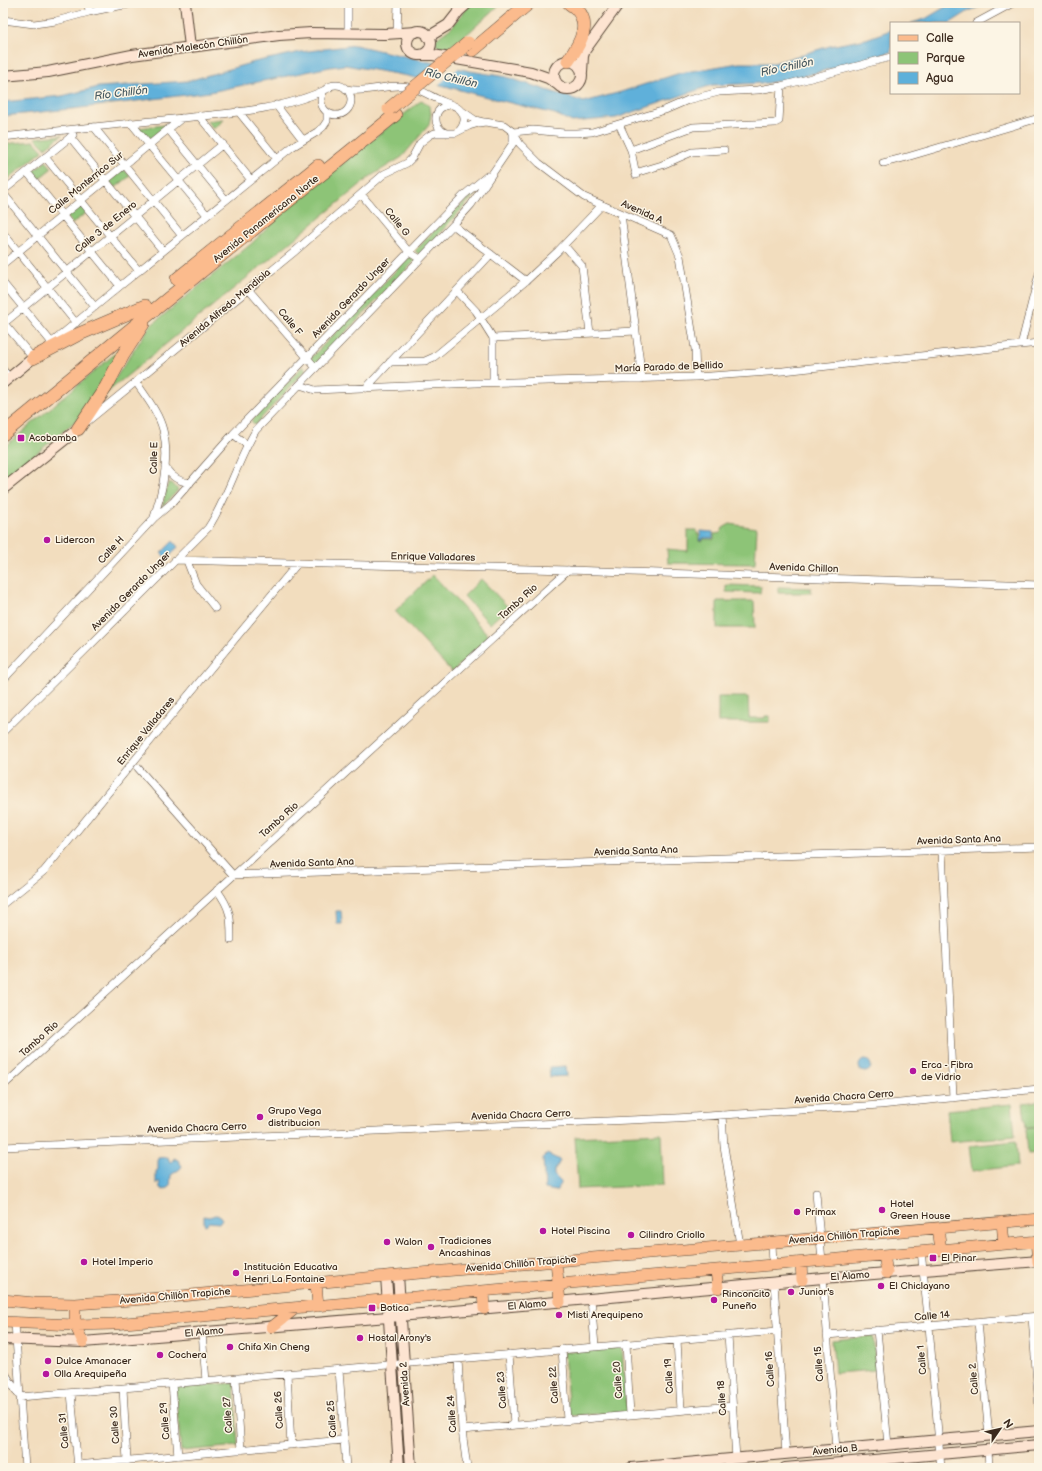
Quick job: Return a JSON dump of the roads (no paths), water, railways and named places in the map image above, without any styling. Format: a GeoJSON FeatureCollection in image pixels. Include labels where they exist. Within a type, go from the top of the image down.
{"type":"FeatureCollection","features":[{"type":"Feature","properties":{"kind":"highway","name":"Avenida Panamericana Norte"},"geometry":{"type":"LineString","coordinates":[[471,47],[516,3]]}},
{"type":"Feature","properties":{"kind":"highway","name":"Avenida Panamericana Norte"},"geometry":{"type":"LineString","coordinates":[[3,423],[148,309],[471,47],[529,3]]}},
{"type":"Feature","properties":{"kind":"highway"},"geometry":{"type":"LineString","coordinates":[[510,18],[520,15],[541,3]]}},
{"type":"Feature","properties":{"kind":"highway"},"geometry":{"type":"LineString","coordinates":[[563,63],[580,42],[584,30],[581,16],[576,8],[569,3]]}},
{"type":"Feature","properties":{"kind":"highway","name":"Avenida Panamericana Norte"},"geometry":{"type":"LineString","coordinates":[[3,434],[148,309]]}},
{"type":"Feature","properties":{"kind":"highway"},"geometry":{"type":"LineString","coordinates":[[33,358],[77,335],[148,309]]}},
{"type":"Feature","properties":{"kind":"highway"},"geometry":{"type":"LineString","coordinates":[[78,429],[106,387],[148,309]]}},
{"type":"Feature","properties":{"kind":"main road","name":"Avenida Chillón Trapiche"},"geometry":{"type":"LineString","coordinates":[[3,1300],[35,1303],[75,1304],[192,1296],[386,1276],[1039,1219]]}},
{"type":"Feature","properties":{"kind":"main road"},"geometry":{"type":"LineString","coordinates":[[1002,1222],[1004,1244]]}},
{"type":"Feature","properties":{"kind":"main road"},"geometry":{"type":"LineString","coordinates":[[938,1228],[941,1250]]}},
{"type":"Feature","properties":{"kind":"main road"},"geometry":{"type":"LineString","coordinates":[[3,1322],[75,1325],[114,1324],[1037,1241],[1039,1262]]}},
{"type":"Feature","properties":{"kind":"main road"},"geometry":{"type":"LineString","coordinates":[[884,1255],[887,1273]]}},
{"type":"Feature","properties":{"kind":"main road"},"geometry":{"type":"LineString","coordinates":[[556,1261],[560,1302]]}},
{"type":"Feature","properties":{"kind":"main road"},"geometry":{"type":"LineString","coordinates":[[801,1263],[802,1280]]}},
{"type":"Feature","properties":{"kind":"main road"},"geometry":{"type":"LineString","coordinates":[[716,1270],[718,1288]]}},
{"type":"Feature","properties":{"kind":"main road"},"geometry":{"type":"LineString","coordinates":[[316,1283],[318,1306]]}},
{"type":"Feature","properties":{"kind":"main road"},"geometry":{"type":"LineString","coordinates":[[483,1291],[484,1309]]}},
{"type":"Feature","properties":{"kind":"main road"},"geometry":{"type":"LineString","coordinates":[[75,1304],[75,1325],[83,1342]]}},
{"type":"Feature","properties":{"kind":"main road"},"geometry":{"type":"LineString","coordinates":[[272,1327],[296,1308]]}},
{"type":"Feature","properties":{"kind":"street"},"geometry":{"type":"LineString","coordinates":[[88,3],[89,12]]}},
{"type":"Feature","properties":{"kind":"street"},"geometry":{"type":"LineString","coordinates":[[3,20],[34,24],[56,21],[89,12],[134,3]]}},
{"type":"Feature","properties":{"kind":"street"},"geometry":{"type":"LineString","coordinates":[[185,3],[190,47]]}},
{"type":"Feature","properties":{"kind":"street"},"geometry":{"type":"LineString","coordinates":[[348,3],[348,33]]}},
{"type":"Feature","properties":{"kind":"street"},"geometry":{"type":"LineString","coordinates":[[397,33],[398,3]]}},
{"type":"Feature","properties":{"kind":"street"},"geometry":{"type":"LineString","coordinates":[[429,39],[448,25],[459,11],[468,3]]}},
{"type":"Feature","properties":{"kind":"street"},"geometry":{"type":"LineString","coordinates":[[440,57],[423,32],[412,33],[408,39],[407,46],[414,54],[433,55],[440,57],[531,72],[548,78],[560,86],[568,89],[576,87],[582,80],[583,56],[585,50],[619,3]]}},
{"type":"Feature","properties":{"kind":"street"},"geometry":{"type":"LineString","coordinates":[[978,22],[1013,3]]}},
{"type":"Feature","properties":{"kind":"street","name":"Avenida Malecón Chillón"},"geometry":{"type":"LineString","coordinates":[[385,34],[416,32]]}},
{"type":"Feature","properties":{"kind":"street","name":"Avenida Malecón Chillón"},"geometry":{"type":"LineString","coordinates":[[3,76],[48,72],[132,55],[292,33],[393,35],[409,50]]}},
{"type":"Feature","properties":{"kind":"street"},"geometry":{"type":"LineString","coordinates":[[421,54],[428,51],[430,44],[429,39]]}},
{"type":"Feature","properties":{"kind":"street"},"geometry":{"type":"LineString","coordinates":[[513,132],[533,130],[577,134],[592,132],[665,110],[688,100],[719,92],[758,90],[781,86],[890,57]]}},
{"type":"Feature","properties":{"kind":"street"},"geometry":{"type":"LineString","coordinates":[[531,72],[546,71],[563,63],[572,61],[578,65],[582,72]]}},
{"type":"Feature","properties":{"kind":"street"},"geometry":{"type":"LineString","coordinates":[[560,86],[554,77],[554,73],[563,63]]}},
{"type":"Feature","properties":{"kind":"street"},"geometry":{"type":"LineString","coordinates":[[3,137],[182,118],[276,106],[338,86],[360,91],[404,86],[418,90],[452,105],[475,120],[485,122]]}},
{"type":"Feature","properties":{"kind":"street"},"geometry":{"type":"LineString","coordinates":[[631,150],[693,127],[775,123],[779,121],[781,86]]}},
{"type":"Feature","properties":{"kind":"street"},"geometry":{"type":"LineString","coordinates":[[322,104],[322,94],[329,88]]}},
{"type":"Feature","properties":{"kind":"street"},"geometry":{"type":"LineString","coordinates":[[346,89],[351,98],[351,103]]}},
{"type":"Feature","properties":{"kind":"street"},"geometry":{"type":"LineString","coordinates":[[327,112],[331,114],[341,114],[349,108],[351,103],[359,94],[368,90]]}},
{"type":"Feature","properties":{"kind":"street"},"geometry":{"type":"LineString","coordinates":[[431,96],[436,106],[436,124],[442,132],[446,134]]}},
{"type":"Feature","properties":{"kind":"street"},"geometry":{"type":"LineString","coordinates":[[5,377],[52,343],[277,159],[303,140],[320,130],[325,124],[327,112],[322,104],[314,99],[306,97]]}},
{"type":"Feature","properties":{"kind":"street"},"geometry":{"type":"LineString","coordinates":[[436,115],[442,107],[452,105]]}},
{"type":"Feature","properties":{"kind":"street"},"geometry":{"type":"LineString","coordinates":[[276,106],[303,140]]}},
{"type":"Feature","properties":{"kind":"street"},"geometry":{"type":"LineString","coordinates":[[459,130],[462,127],[464,118],[460,110]]}},
{"type":"Feature","properties":{"kind":"street"},"geometry":{"type":"LineString","coordinates":[[238,111],[277,159]]}},
{"type":"Feature","properties":{"kind":"street"},"geometry":{"type":"LineString","coordinates":[[199,116],[251,180]]}},
{"type":"Feature","properties":{"kind":"street","name":"Calle Monterrico Sur"},"geometry":{"type":"LineString","coordinates":[[3,264],[182,118]]}},
{"type":"Feature","properties":{"kind":"street"},"geometry":{"type":"LineString","coordinates":[[883,163],[1039,118]]}},
{"type":"Feature","properties":{"kind":"street","name":"Avenida Alfredo Mendiola"},"geometry":{"type":"LineString","coordinates":[[3,489],[136,382],[384,174],[408,163],[420,143],[426,138],[435,133],[455,133],[474,124],[485,122],[504,125],[513,132]]}},
{"type":"Feature","properties":{"kind":"street"},"geometry":{"type":"LineString","coordinates":[[131,123],[207,215]]}},
{"type":"Feature","properties":{"kind":"street"},"geometry":{"type":"LineString","coordinates":[[619,124],[631,150],[636,174],[692,152],[724,150]]}},
{"type":"Feature","properties":{"kind":"street"},"geometry":{"type":"LineString","coordinates":[[94,127],[182,236]]}},
{"type":"Feature","properties":{"kind":"street"},"geometry":{"type":"LineString","coordinates":[[80,128],[3,192],[95,307]]}},
{"type":"Feature","properties":{"kind":"street"},"geometry":{"type":"LineString","coordinates":[[168,129],[226,200]]}},
{"type":"Feature","properties":{"kind":"street","name":"Avenida Gerardo Unger"},"geometry":{"type":"LineString","coordinates":[[3,732],[208,528],[218,513],[247,445],[256,430],[453,225],[498,167],[513,143],[513,132]]}},
{"type":"Feature","properties":{"kind":"street","name":"Avenida A"},"geometry":{"type":"LineString","coordinates":[[513,132],[520,144],[539,162],[584,197],[671,235],[680,256],[695,349],[696,377]]}},
{"type":"Feature","properties":{"kind":"street"},"geometry":{"type":"LineString","coordinates":[[70,137],[163,251]]}},
{"type":"Feature","properties":{"kind":"street","name":"Calle 3 de Enero"},"geometry":{"type":"LineString","coordinates":[[3,323],[48,288],[223,144]]}},
{"type":"Feature","properties":{"kind":"street"},"geometry":{"type":"LineString","coordinates":[[46,157],[139,271]]}},
{"type":"Feature","properties":{"kind":"street","name":"Avenida Gerardo Unger"},"geometry":{"type":"LineString","coordinates":[[234,434],[464,195],[498,167]]}},
{"type":"Feature","properties":{"kind":"street"},"geometry":{"type":"LineString","coordinates":[[27,172],[120,286]]}},
{"type":"Feature","properties":{"kind":"street","name":"Calle G"},"geometry":{"type":"LineString","coordinates":[[361,194],[409,252],[420,259]]}},
{"type":"Feature","properties":{"kind":"street"},"geometry":{"type":"LineString","coordinates":[[390,362],[429,360],[526,281],[602,206]]}},
{"type":"Feature","properties":{"kind":"street"},"geometry":{"type":"LineString","coordinates":[[622,214],[642,379]]}},
{"type":"Feature","properties":{"kind":"street"},"geometry":{"type":"LineString","coordinates":[[453,225],[526,281]]}},
{"type":"Feature","properties":{"kind":"street"},"geometry":{"type":"LineString","coordinates":[[3,233],[76,322]]}},
{"type":"Feature","properties":{"kind":"street"},"geometry":{"type":"LineString","coordinates":[[564,245],[582,266],[590,333]]}},
{"type":"Feature","properties":{"kind":"street"},"geometry":{"type":"LineString","coordinates":[[366,388],[491,254]]}},
{"type":"Feature","properties":{"kind":"street"},"geometry":{"type":"LineString","coordinates":[[1021,345],[1039,274]]}},
{"type":"Feature","properties":{"kind":"street"},"geometry":{"type":"LineString","coordinates":[[3,283],[52,343]]}},
{"type":"Feature","properties":{"kind":"street","name":"Calle F"},"geometry":{"type":"LineString","coordinates":[[248,289],[316,368]]}},
{"type":"Feature","properties":{"kind":"street"},"geometry":{"type":"LineString","coordinates":[[457,291],[476,310],[493,338],[493,382]]}},
{"type":"Feature","properties":{"kind":"street"},"geometry":{"type":"LineString","coordinates":[[3,323],[33,358]]}},
{"type":"Feature","properties":{"kind":"street"},"geometry":{"type":"LineString","coordinates":[[493,338],[636,331]]}},
{"type":"Feature","properties":{"kind":"street","name":"María Parado de Bellido"},"geometry":{"type":"LineString","coordinates":[[300,385],[315,390],[493,382],[696,377],[784,371],[1039,343]]}},
{"type":"Feature","properties":{"kind":"street","name":"Calle E"},"geometry":{"type":"LineString","coordinates":[[136,382],[157,415],[163,429],[166,448],[165,467],[159,501],[154,518]]}},
{"type":"Feature","properties":{"kind":"street"},"geometry":{"type":"LineString","coordinates":[[246,421],[256,430]]}},
{"type":"Feature","properties":{"kind":"street"},"geometry":{"type":"LineString","coordinates":[[234,434],[247,445]]}},
{"type":"Feature","properties":{"kind":"street","name":"Calle H"},"geometry":{"type":"LineString","coordinates":[[3,680],[154,518],[173,502],[234,434]]}},
{"type":"Feature","properties":{"kind":"street"},"geometry":{"type":"LineString","coordinates":[[165,467],[172,476],[181,482],[190,483]]}},
{"type":"Feature","properties":{"kind":"street","name":"Enrique Valladares"},"geometry":{"type":"LineString","coordinates":[[176,560],[568,570]]}},
{"type":"Feature","properties":{"kind":"street"},"geometry":{"type":"LineString","coordinates":[[187,561],[196,584],[216,608]]}},
{"type":"Feature","properties":{"kind":"street","name":"Enrique Valladares"},"geometry":{"type":"LineString","coordinates":[[3,904],[44,871],[298,563]]}},
{"type":"Feature","properties":{"kind":"street","name":"Avenida Chillon"},"geometry":{"type":"LineString","coordinates":[[568,570],[1039,585]]}},
{"type":"Feature","properties":{"kind":"street","name":"Tambo Rio"},"geometry":{"type":"LineString","coordinates":[[3,1086],[568,570]]}},
{"type":"Feature","properties":{"kind":"street"},"geometry":{"type":"LineString","coordinates":[[138,768],[233,875]]}},
{"type":"Feature","properties":{"kind":"street","name":"Avenida Santa Ana"},"geometry":{"type":"LineString","coordinates":[[233,875],[1039,847]]}},
{"type":"Feature","properties":{"kind":"street"},"geometry":{"type":"LineString","coordinates":[[942,850],[953,1098]]}},
{"type":"Feature","properties":{"kind":"street"},"geometry":{"type":"LineString","coordinates":[[217,890],[225,902],[231,916],[231,940]]}},
{"type":"Feature","properties":{"kind":"street","name":"Avenida Chacra Cerro"},"geometry":{"type":"LineString","coordinates":[[3,1147],[676,1118],[880,1105],[1039,1089]]}},
{"type":"Feature","properties":{"kind":"street"},"geometry":{"type":"LineString","coordinates":[[722,1115],[724,1146],[740,1245]]}},
{"type":"Feature","properties":{"kind":"street"},"geometry":{"type":"LineString","coordinates":[[816,1193],[822,1261]]}},
{"type":"Feature","properties":{"kind":"street"},"geometry":{"type":"LineString","coordinates":[[772,1243],[773,1265]]}},
{"type":"Feature","properties":{"kind":"street","name":"Calle 1"},"geometry":{"type":"LineString","coordinates":[[920,1251],[929,1326],[940,1468]]}},
{"type":"Feature","properties":{"kind":"street","name":"El Alamo"},"geometry":{"type":"LineString","coordinates":[[3,1339],[83,1342],[388,1318],[823,1278],[1039,1262]]}},
{"type":"Feature","properties":{"kind":"street","name":"Avenida 2"},"geometry":{"type":"LineString","coordinates":[[398,1275],[411,1468]]}},
{"type":"Feature","properties":{"kind":"street","name":"Avenida 2"},"geometry":{"type":"LineString","coordinates":[[386,1276],[399,1468]]}},
{"type":"Feature","properties":{"kind":"street","name":"Calle 15"},"geometry":{"type":"LineString","coordinates":[[823,1278],[836,1449]]}},
{"type":"Feature","properties":{"kind":"street","name":"Calle 16"},"geometry":{"type":"LineString","coordinates":[[774,1283],[786,1454]]}},
{"type":"Feature","properties":{"kind":"street"},"geometry":{"type":"LineString","coordinates":[[591,1299],[595,1346]]}},
{"type":"Feature","properties":{"kind":"street"},"geometry":{"type":"LineString","coordinates":[[1035,1317],[1039,1409]]}},
{"type":"Feature","properties":{"kind":"street","name":"Calle 14"},"geometry":{"type":"LineString","coordinates":[[827,1335],[1035,1317]]}},
{"type":"Feature","properties":{"kind":"street","name":"Calle 2"},"geometry":{"type":"LineString","coordinates":[[978,1322],[988,1436]]}},
{"type":"Feature","properties":{"kind":"street"},"geometry":{"type":"LineString","coordinates":[[15,1323],[25,1468]]}},
{"type":"Feature","properties":{"kind":"street"},"geometry":{"type":"LineString","coordinates":[[877,1330],[888,1445]]}},
{"type":"Feature","properties":{"kind":"street"},"geometry":{"type":"LineString","coordinates":[[20,1398],[626,1343],[778,1331]]}},
{"type":"Feature","properties":{"kind":"street"},"geometry":{"type":"LineString","coordinates":[[202,1333],[206,1381]]}},
{"type":"Feature","properties":{"kind":"street","name":"Calle 18"},"geometry":{"type":"LineString","coordinates":[[728,1335],[736,1458]]}},
{"type":"Feature","properties":{"kind":"street","name":"Calle 19"},"geometry":{"type":"LineString","coordinates":[[676,1340],[681,1410]]}},
{"type":"Feature","properties":{"kind":"street","name":"Calle 20"},"geometry":{"type":"LineString","coordinates":[[626,1343],[630,1415]]}},
{"type":"Feature","properties":{"kind":"street","name":"Calle 22"},"geometry":{"type":"LineString","coordinates":[[562,1349],[566,1420]]}},
{"type":"Feature","properties":{"kind":"street","name":"Calle 23"},"geometry":{"type":"LineString","coordinates":[[509,1354],[514,1425]]}},
{"type":"Feature","properties":{"kind":"street","name":"Calle 24"},"geometry":{"type":"LineString","coordinates":[[458,1359],[462,1430],[466,1468]]}},
{"type":"Feature","properties":{"kind":"street","name":"Calle 25"},"geometry":{"type":"LineString","coordinates":[[339,1369],[346,1468]]}},
{"type":"Feature","properties":{"kind":"street"},"geometry":{"type":"LineString","coordinates":[[3,1370],[20,1398]]}},
{"type":"Feature","properties":{"kind":"street","name":"Calle 26"},"geometry":{"type":"LineString","coordinates":[[287,1374],[291,1445]]}},
{"type":"Feature","properties":{"kind":"street","name":"Calle 27"},"geometry":{"type":"LineString","coordinates":[[236,1378],[241,1450]]}},
{"type":"Feature","properties":{"kind":"street","name":"Calle 29"},"geometry":{"type":"LineString","coordinates":[[172,1384],[178,1456]]}},
{"type":"Feature","properties":{"kind":"street","name":"Calle 30"},"geometry":{"type":"LineString","coordinates":[[122,1388],[127,1461]]}},
{"type":"Feature","properties":{"kind":"street","name":"Calle 31"},"geometry":{"type":"LineString","coordinates":[[71,1393],[78,1467]]}},
{"type":"Feature","properties":{"kind":"street"},"geometry":{"type":"LineString","coordinates":[[462,1430],[732,1406]]}},
{"type":"Feature","properties":{"kind":"street","name":"Avenida B"},"geometry":{"type":"LineString","coordinates":[[631,1468],[680,1466],[736,1458],[1039,1431]]}},
{"type":"Feature","properties":{"kind":"street"},"geometry":{"type":"LineString","coordinates":[[1017,1433],[1017,1447]]}},
{"type":"Feature","properties":{"kind":"street"},"geometry":{"type":"LineString","coordinates":[[78,1467],[343,1440]]}},
{"type":"Feature","properties":{"kind":"street","name":"Avenida B"},"geometry":{"type":"LineString","coordinates":[[790,1468],[1039,1445]]}},
{"type":"Feature","properties":{"kind":"street"},"geometry":{"type":"LineString","coordinates":[[988,1450],[990,1468]]}},
{"type":"Feature","properties":{"kind":"water"},"geometry":{"type":"Polygon","coordinates":[[[952,3],[989,3],[969,11],[952,22],[914,22],[925,19],[952,3]]]}},
{"type":"Feature","properties":{"kind":"water","name":"Río Chillón"},"geometry":{"type":"Polygon","coordinates":[[[890,30],[890,52],[797,78],[767,83],[712,85],[616,118],[572,122],[555,114],[408,76],[345,65],[210,92],[3,116],[3,102],[62,96],[99,87],[188,81],[254,62],[301,52],[355,45],[470,71],[506,77],[584,102],[680,73],[739,63],[774,63],[830,46],[866,39],[890,30]]]}},
{"type":"Feature","properties":{"kind":"water"},"geometry":{"type":"Polygon","coordinates":[[[701,531],[713,532],[713,538],[703,538],[703,540],[700,540],[701,531]]]}},
{"type":"Feature","properties":{"kind":"water"},"geometry":{"type":"Polygon","coordinates":[[[173,541],[178,547],[167,559],[161,553],[173,541]]]}},
{"type":"Feature","properties":{"kind":"water"},"geometry":{"type":"Polygon","coordinates":[[[336,911],[341,911],[342,924],[337,924],[336,911]]]}},
{"type":"Feature","properties":{"kind":"water"},"geometry":{"type":"Polygon","coordinates":[[[865,1060],[869,1062],[871,1066],[869,1070],[865,1072],[861,1070],[859,1066],[861,1062],[865,1060]]]}},
{"type":"Feature","properties":{"kind":"water"},"geometry":{"type":"Polygon","coordinates":[[[566,1066],[567,1076],[550,1077],[549,1067],[566,1066]]]}},
{"type":"Feature","properties":{"kind":"water"},"geometry":{"type":"Polygon","coordinates":[[[547,1154],[560,1160],[554,1170],[554,1175],[561,1182],[556,1191],[545,1189],[543,1158],[547,1154]]]}},
{"type":"Feature","properties":{"kind":"water"},"geometry":{"type":"Polygon","coordinates":[[[168,1157],[170,1162],[172,1162],[173,1159],[175,1160],[174,1158],[178,1160],[182,1166],[171,1175],[170,1187],[164,1190],[160,1188],[159,1181],[156,1184],[156,1171],[158,1170],[158,1158],[168,1157]]]}},
{"type":"Feature","properties":{"kind":"water"},"geometry":{"type":"Polygon","coordinates":[[[218,1214],[222,1219],[219,1223],[209,1222],[206,1225],[204,1224],[204,1216],[209,1217],[218,1214]]]}},
{"type":"Feature","properties":{"kind":"place","name":"Acobamba"},"geometry":{"type":"Point","coordinates":[21,438]}},
{"type":"Feature","properties":{"kind":"place","name":"Lidercon"},"geometry":{"type":"Point","coordinates":[47,540]}},
{"type":"Feature","properties":{"kind":"place","name":"Erca - Fibra de Vidrio"},"geometry":{"type":"Point","coordinates":[913,1071]}},
{"type":"Feature","properties":{"kind":"place","name":"Grupo Vega distribucion"},"geometry":{"type":"Point","coordinates":[260,1117]}},
{"type":"Feature","properties":{"kind":"place","name":"Hotel Green House"},"geometry":{"type":"Point","coordinates":[882,1210]}},
{"type":"Feature","properties":{"kind":"place","name":"Primax"},"geometry":{"type":"Point","coordinates":[797,1212]}},
{"type":"Feature","properties":{"kind":"place","name":"Hotel Piscina"},"geometry":{"type":"Point","coordinates":[543,1231]}},
{"type":"Feature","properties":{"kind":"place","name":"Cilindro Criollo"},"geometry":{"type":"Point","coordinates":[631,1235]}},
{"type":"Feature","properties":{"kind":"place","name":"Walon"},"geometry":{"type":"Point","coordinates":[387,1242]}},
{"type":"Feature","properties":{"kind":"place","name":"Tradiciones Ancashinas"},"geometry":{"type":"Point","coordinates":[431,1247]}},
{"type":"Feature","properties":{"kind":"place","name":"El Pinar"},"geometry":{"type":"Point","coordinates":[933,1258]}},
{"type":"Feature","properties":{"kind":"place","name":"Hotel Imperio"},"geometry":{"type":"Point","coordinates":[84,1262]}},
{"type":"Feature","properties":{"kind":"place","name":"Institución Educativa Henri La Fontaine"},"geometry":{"type":"Point","coordinates":[236,1273]}},
{"type":"Feature","properties":{"kind":"place","name":"El Chiclayano"},"geometry":{"type":"Point","coordinates":[881,1286]}},
{"type":"Feature","properties":{"kind":"place","name":"Junior's"},"geometry":{"type":"Point","coordinates":[791,1292]}},
{"type":"Feature","properties":{"kind":"place","name":"Rinconcito Puneño"},"geometry":{"type":"Point","coordinates":[714,1300]}},
{"type":"Feature","properties":{"kind":"place","name":"Botica"},"geometry":{"type":"Point","coordinates":[372,1308]}},
{"type":"Feature","properties":{"kind":"place","name":"Misti Arequipeno"},"geometry":{"type":"Point","coordinates":[559,1315]}},
{"type":"Feature","properties":{"kind":"place","name":"Hostal Arony's"},"geometry":{"type":"Point","coordinates":[360,1338]}},
{"type":"Feature","properties":{"kind":"place","name":"Chifa Xin Cheng"},"geometry":{"type":"Point","coordinates":[230,1347]}},
{"type":"Feature","properties":{"kind":"place","name":"Cochera"},"geometry":{"type":"Point","coordinates":[160,1355]}},
{"type":"Feature","properties":{"kind":"place","name":"Dulce Amanacer"},"geometry":{"type":"Point","coordinates":[48,1361]}},
{"type":"Feature","properties":{"kind":"place","name":"Olla Arequipeña"},"geometry":{"type":"Point","coordinates":[46,1374]}}]}
